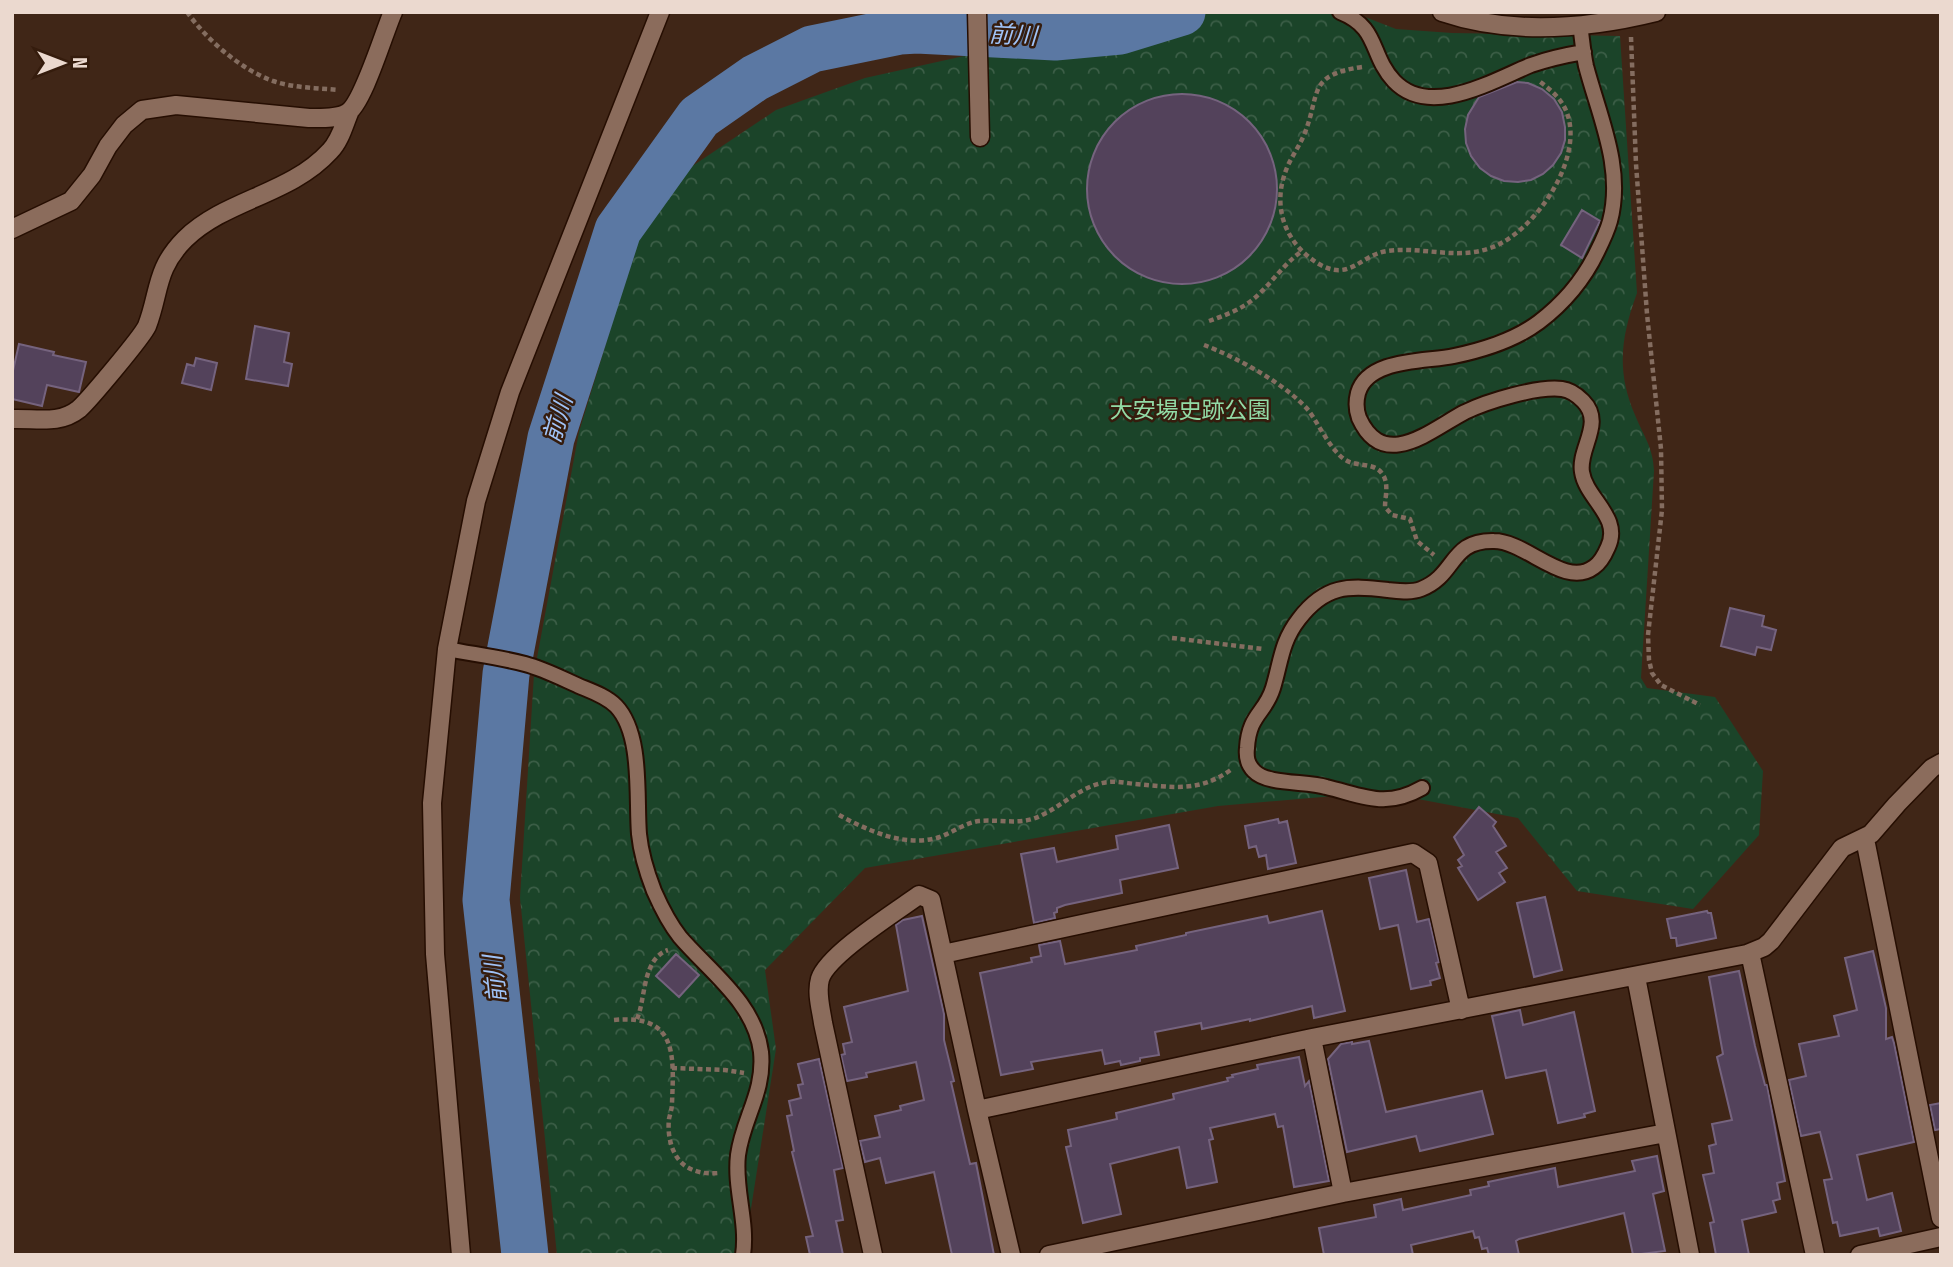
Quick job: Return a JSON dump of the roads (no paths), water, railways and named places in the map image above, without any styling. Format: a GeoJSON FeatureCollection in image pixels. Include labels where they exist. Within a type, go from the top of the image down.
{"type":"FeatureCollection","features":[{"type":"Feature","properties":{"kind":"street"},"geometry":{"type":"LineString","coordinates":[[12,419],[60,420],[79,409],[145,330],[156,286],[166,261],[184,240],[205,223],[285,185],[330,151],[361,92],[393,12]]}},
{"type":"Feature","properties":{"kind":"street"},"geometry":{"type":"LineString","coordinates":[[461,1255],[435,954],[432,803],[447,649],[476,501],[510,392],[660,12]]}},
{"type":"Feature","properties":{"kind":"street"},"geometry":{"type":"LineString","coordinates":[[977,12],[980,137]]}},
{"type":"Feature","properties":{"kind":"street"},"geometry":{"type":"LineString","coordinates":[[1442,12],[1511,27],[1630,19],[1656,12]]}},
{"type":"Feature","properties":{"kind":"street"},"geometry":{"type":"LineString","coordinates":[[12,229],[71,201],[124,125],[148,107],[176,105],[309,118],[329,118],[349,113]]}},
{"type":"Feature","properties":{"kind":"street"},"geometry":{"type":"LineString","coordinates":[[977,1110],[1312,1038],[1749,953],[1771,941],[1842,849],[1865,839],[1932,768],[1941,763]]}},
{"type":"Feature","properties":{"kind":"street"},"geometry":{"type":"LineString","coordinates":[[1865,839],[1941,1218]]}},
{"type":"Feature","properties":{"kind":"street"},"geometry":{"type":"LineString","coordinates":[[943,954],[1413,853],[1428,863],[1461,1010]]}},
{"type":"Feature","properties":{"kind":"street"},"geometry":{"type":"LineString","coordinates":[[873,1255],[818,992],[825,968],[876,925],[919,895],[931,900],[1012,1255]]}},
{"type":"Feature","properties":{"kind":"street"},"geometry":{"type":"LineString","coordinates":[[1749,953],[1815,1255]]}},
{"type":"Feature","properties":{"kind":"street"},"geometry":{"type":"LineString","coordinates":[[1636,977],[1690,1255]]}},
{"type":"Feature","properties":{"kind":"street"},"geometry":{"type":"LineString","coordinates":[[1312,1038],[1343,1193]]}},
{"type":"Feature","properties":{"kind":"street"},"geometry":{"type":"LineString","coordinates":[[1049,1255],[1138,1246],[1343,1193],[1665,1133]]}},
{"type":"Feature","properties":{"kind":"street"},"geometry":{"type":"LineString","coordinates":[[1860,1255],[1941,1237]]}},
{"type":"Feature","properties":{"kind":"lane"},"geometry":{"type":"LineString","coordinates":[[1340,12],[1357,20],[1366,29],[1382,65],[1398,85],[1412,93],[1430,96],[1448,97],[1551,59],[1584,52]]}},
{"type":"Feature","properties":{"kind":"lane"},"geometry":{"type":"LineString","coordinates":[[1422,788],[1396,800],[1369,799],[1324,786],[1263,778],[1253,771],[1246,759],[1248,730],[1273,689],[1281,651],[1291,630],[1316,599],[1331,590],[1377,588],[1416,592],[1442,578],[1464,547],[1477,542],[1502,541],[1517,546],[1557,568],[1578,574],[1592,569],[1611,541],[1611,528],[1604,510],[1586,487],[1581,469],[1590,435],[1592,419],[1589,408],[1580,397],[1567,389],[1529,392],[1485,404],[1466,411],[1413,442],[1402,445],[1389,444],[1374,437],[1357,415],[1360,388],[1367,378],[1378,371],[1413,361],[1450,357],[1508,340],[1539,322],[1586,276],[1609,226],[1615,186],[1580,24]]}},
{"type":"Feature","properties":{"kind":"lane"},"geometry":{"type":"LineString","coordinates":[[447,649],[525,664],[602,696],[615,705],[623,716],[632,740],[639,836],[645,865],[669,921],[736,996],[759,1041],[761,1074],[758,1093],[738,1151],[736,1180],[743,1217],[743,1255]]}},
{"type":"Feature","properties":{"kind":"waterway","name":"前川"},"geometry":{"type":"LineString","coordinates":[[525,1255],[486,900],[506,674],[551,438],[618,230],[699,117],[755,78],[812,49],[917,30],[1055,37],[1120,31],[1182,12]]}},
{"type":"Feature","properties":{"kind":"park label","name":"大安場史跡公園"},"geometry":{"type":"Point","coordinates":[1190,410]}}]}
